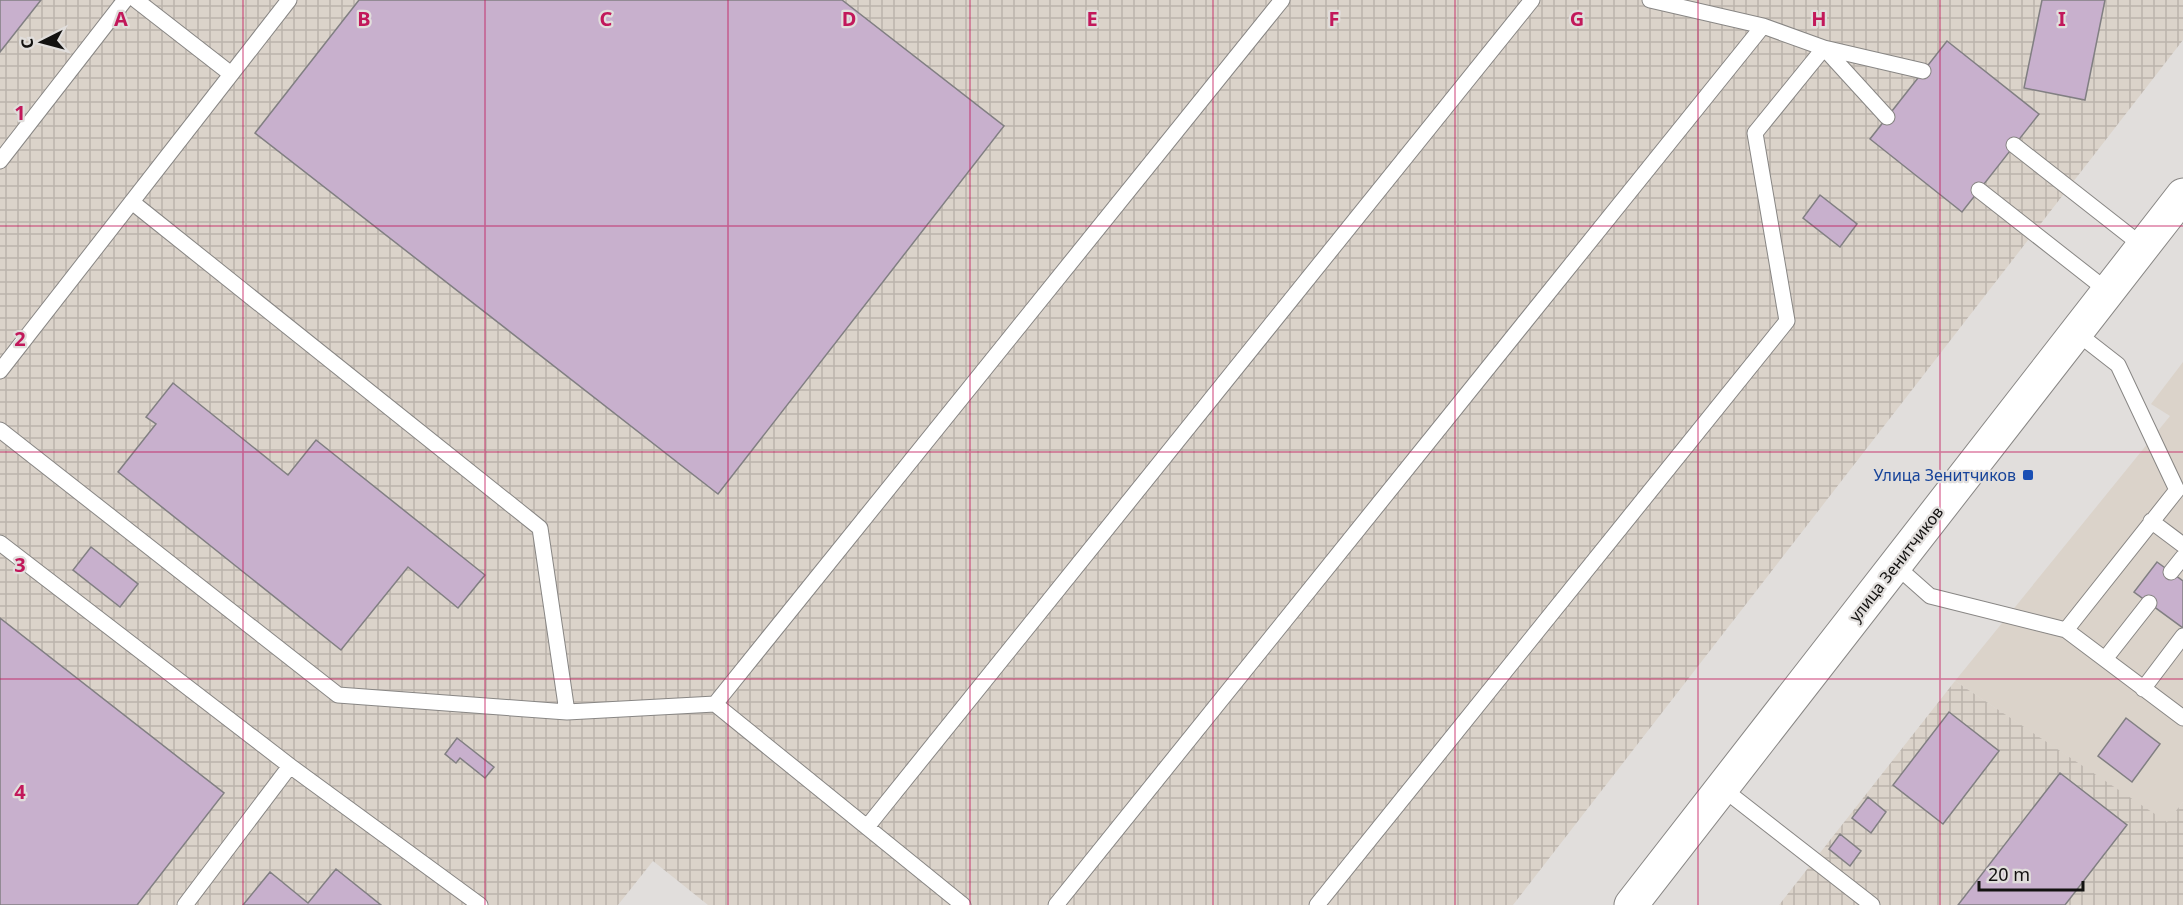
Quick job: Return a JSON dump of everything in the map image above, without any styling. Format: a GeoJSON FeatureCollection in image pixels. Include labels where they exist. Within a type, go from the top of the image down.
{"type":"FeatureCollection","features":[{"type":"Feature","properties":{"kind":"street","name":"улица Зенитчиков"},"geometry":{"type":"LineString","coordinates":[[1631,905],[2183,195]]}},
{"type":"Feature","properties":{"kind":"lane"},"geometry":{"type":"LineString","coordinates":[[0,161],[125,0]]}},
{"type":"Feature","properties":{"kind":"lane"},"geometry":{"type":"LineString","coordinates":[[136,0],[231,74]]}},
{"type":"Feature","properties":{"kind":"lane"},"geometry":{"type":"LineString","coordinates":[[0,371],[289,0]]}},
{"type":"Feature","properties":{"kind":"lane"},"geometry":{"type":"LineString","coordinates":[[715,705],[1281,0]]}},
{"type":"Feature","properties":{"kind":"lane"},"geometry":{"type":"LineString","coordinates":[[867,827],[1532,0]]}},
{"type":"Feature","properties":{"kind":"lane"},"geometry":{"type":"LineString","coordinates":[[1650,0],[1763,26],[1824,48],[1923,72]]}},
{"type":"Feature","properties":{"kind":"lane"},"geometry":{"type":"LineString","coordinates":[[1056,905],[1763,26]]}},
{"type":"Feature","properties":{"kind":"lane"},"geometry":{"type":"LineString","coordinates":[[1824,48],[1887,117]]}},
{"type":"Feature","properties":{"kind":"lane"},"geometry":{"type":"LineString","coordinates":[[1317,905],[1787,321],[1755,133],[1824,48]]}},
{"type":"Feature","properties":{"kind":"lane"},"geometry":{"type":"LineString","coordinates":[[2014,146],[2144,247]]}},
{"type":"Feature","properties":{"kind":"lane"},"geometry":{"type":"LineString","coordinates":[[1979,190],[2109,292]]}},
{"type":"Feature","properties":{"kind":"lane"},"geometry":{"type":"LineString","coordinates":[[132,202],[540,528],[567,712]]}},
{"type":"Feature","properties":{"kind":"lane"},"geometry":{"type":"LineString","coordinates":[[2066,630],[2177,490],[2118,365],[2077,333]]}},
{"type":"Feature","properties":{"kind":"lane"},"geometry":{"type":"LineString","coordinates":[[0,430],[338,695],[567,712],[715,705],[963,905]]}},
{"type":"Feature","properties":{"kind":"lane"},"geometry":{"type":"LineString","coordinates":[[2151,521],[2183,545]]}},
{"type":"Feature","properties":{"kind":"lane"},"geometry":{"type":"LineString","coordinates":[[0,543],[290,765],[480,905]]}},
{"type":"Feature","properties":{"kind":"lane"},"geometry":{"type":"LineString","coordinates":[[2171,572],[2183,557]]}},
{"type":"Feature","properties":{"kind":"lane"},"geometry":{"type":"LineString","coordinates":[[1895,565],[1930,596],[2066,630],[2183,718]]}},
{"type":"Feature","properties":{"kind":"lane"},"geometry":{"type":"LineString","coordinates":[[2105,660],[2149,603]]}},
{"type":"Feature","properties":{"kind":"lane"},"geometry":{"type":"LineString","coordinates":[[2144,689],[2183,636]]}},
{"type":"Feature","properties":{"kind":"lane"},"geometry":{"type":"LineString","coordinates":[[185,905],[290,765]]}},
{"type":"Feature","properties":{"kind":"lane"},"geometry":{"type":"LineString","coordinates":[[1722,788],[1872,905]]}},
{"type":"Feature","properties":{"kind":"shaded area"},"geometry":{"type":"Polygon","coordinates":[[[0,0],[2183,0],[2183,40],[1513,905],[708,905],[653,861],[618,905],[0,905],[0,0]]]}},
{"type":"Feature","properties":{"kind":"shaded area"},"geometry":{"type":"Polygon","coordinates":[[[2183,362],[2183,802],[2167,823],[1955,681],[2170,416],[2151,404],[2183,362]]]}},
{"type":"Feature","properties":{"kind":"shaded area"},"geometry":{"type":"Polygon","coordinates":[[[1955,681],[2167,822],[2183,802],[2183,905],[1779,905],[1955,681]]]}},
{"type":"Feature","properties":{"kind":"building"},"geometry":{"type":"Polygon","coordinates":[[[0,0],[41,0],[0,52],[0,0]]]}},
{"type":"Feature","properties":{"kind":"building"},"geometry":{"type":"Polygon","coordinates":[[[359,0],[842,0],[1004,126],[718,494],[255,133],[359,0]]]}},
{"type":"Feature","properties":{"kind":"building"},"geometry":{"type":"Polygon","coordinates":[[[2042,0],[2105,0],[2085,100],[2024,88],[2042,0]]]}},
{"type":"Feature","properties":{"kind":"building"},"geometry":{"type":"Polygon","coordinates":[[[1947,41],[2039,114],[1962,212],[1870,139],[1947,41]]]}},
{"type":"Feature","properties":{"kind":"building"},"geometry":{"type":"Polygon","coordinates":[[[1820,195],[1857,224],[1840,247],[1803,218],[1820,195]]]}},
{"type":"Feature","properties":{"kind":"building"},"geometry":{"type":"Polygon","coordinates":[[[173,383],[288,475],[316,440],[485,575],[458,608],[408,567],[341,650],[118,472],[156,424],[146,417],[173,383]]]}},
{"type":"Feature","properties":{"kind":"building"},"geometry":{"type":"Polygon","coordinates":[[[91,547],[138,584],[120,607],[73,570],[91,547]]]}},
{"type":"Feature","properties":{"kind":"building"},"geometry":{"type":"Polygon","coordinates":[[[2157,562],[2183,581],[2183,628],[2134,592],[2157,562]]]}},
{"type":"Feature","properties":{"kind":"building"},"geometry":{"type":"Polygon","coordinates":[[[0,618],[224,793],[137,905],[0,905],[0,618]]]}},
{"type":"Feature","properties":{"kind":"building"},"geometry":{"type":"Polygon","coordinates":[[[1949,712],[1999,751],[1943,824],[1893,785],[1949,712]]]}},
{"type":"Feature","properties":{"kind":"building"},"geometry":{"type":"Polygon","coordinates":[[[2126,718],[2160,744],[2132,782],[2098,756],[2126,718]]]}},
{"type":"Feature","properties":{"kind":"building"},"geometry":{"type":"Polygon","coordinates":[[[457,738],[494,767],[485,778],[460,758],[456,763],[445,754],[457,738]]]}},
{"type":"Feature","properties":{"kind":"building"},"geometry":{"type":"Polygon","coordinates":[[[2060,773],[2127,825],[2065,905],[1958,905],[2060,773]]]}},
{"type":"Feature","properties":{"kind":"building"},"geometry":{"type":"Polygon","coordinates":[[[1868,797],[1886,812],[1871,833],[1852,818],[1868,797]]]}},
{"type":"Feature","properties":{"kind":"building"},"geometry":{"type":"Polygon","coordinates":[[[1840,834],[1861,851],[1850,866],[1829,849],[1840,834]]]}},
{"type":"Feature","properties":{"kind":"building"},"geometry":{"type":"Polygon","coordinates":[[[336,869],[381,905],[243,905],[270,872],[308,903],[336,869]]]}},
{"type":"Feature","properties":{"kind":"place","name":"Улица Зенитчиков"},"geometry":{"type":"Point","coordinates":[2028,475]}}]}
